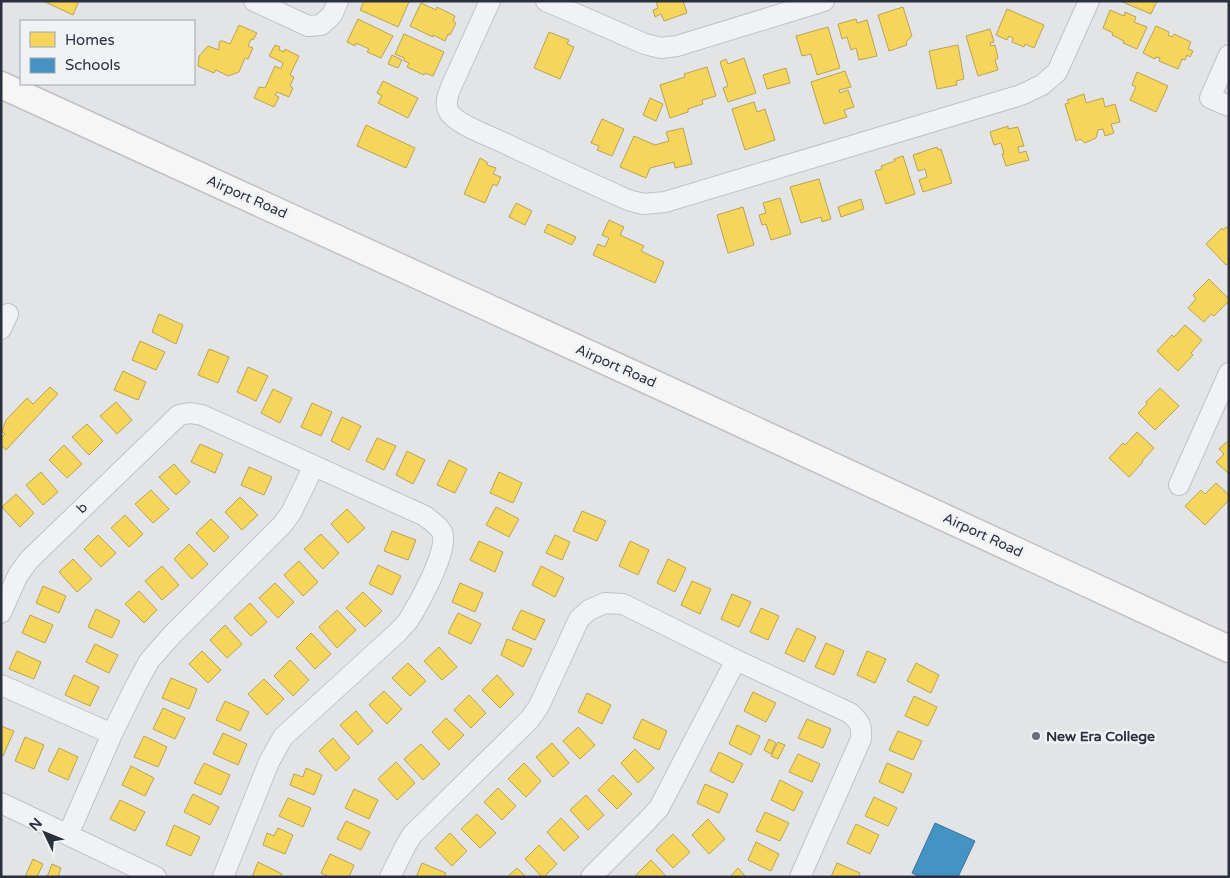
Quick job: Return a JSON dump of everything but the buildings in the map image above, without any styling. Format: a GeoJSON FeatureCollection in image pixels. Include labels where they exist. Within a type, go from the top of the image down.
{"type":"FeatureCollection","features":[{"type":"Feature","properties":{"kind":"main road","name":"Airport Road"},"geometry":{"type":"LineString","coordinates":[[1,86],[673,392],[1229,649]]}},
{"type":"Feature","properties":{"kind":"street"},"geometry":{"type":"LineString","coordinates":[[254,1],[308,26],[321,26],[332,15],[338,1]]}},
{"type":"Feature","properties":{"kind":"street"},"geometry":{"type":"LineString","coordinates":[[490,1],[446,100],[446,108],[450,115],[462,124],[537,159],[628,200],[644,204],[665,202],[821,156],[1020,95],[1042,85],[1057,72],[1089,1]]}},
{"type":"Feature","properties":{"kind":"street"},"geometry":{"type":"LineString","coordinates":[[546,1],[645,44],[661,48],[676,46],[824,1]]}},
{"type":"Feature","properties":{"kind":"street"},"geometry":{"type":"LineString","coordinates":[[1229,55],[1210,98],[1229,106]]}},
{"type":"Feature","properties":{"kind":"street"},"geometry":{"type":"LineString","coordinates":[[1179,485],[1229,373]]}},
{"type":"Feature","properties":{"kind":"street","name":"b"},"geometry":{"type":"LineString","coordinates":[[1,613],[18,575],[28,560],[179,415],[190,413],[202,415],[314,466]]}},
{"type":"Feature","properties":{"kind":"street"},"geometry":{"type":"LineString","coordinates":[[68,835],[112,734],[149,661],[171,636],[282,525],[291,512],[314,466],[425,516],[443,534],[442,548],[437,565],[424,593],[407,622],[283,738],[269,762],[223,877]]}},
{"type":"Feature","properties":{"kind":"street"},"geometry":{"type":"LineString","coordinates":[[390,877],[412,834],[535,713],[579,619],[589,610],[605,603],[623,604],[736,660],[850,713],[858,721],[862,730],[861,739],[800,877]]}},
{"type":"Feature","properties":{"kind":"street"},"geometry":{"type":"LineString","coordinates":[[591,877],[659,808],[736,660]]}},
{"type":"Feature","properties":{"kind":"street"},"geometry":{"type":"LineString","coordinates":[[1,685],[112,734]]}},
{"type":"Feature","properties":{"kind":"street"},"geometry":{"type":"LineString","coordinates":[[1,803],[68,835],[124,870],[156,877]]}},
{"type":"Feature","properties":{"kind":"place","name":"New Era College"},"geometry":{"type":"Point","coordinates":[1036,736]}}]}
